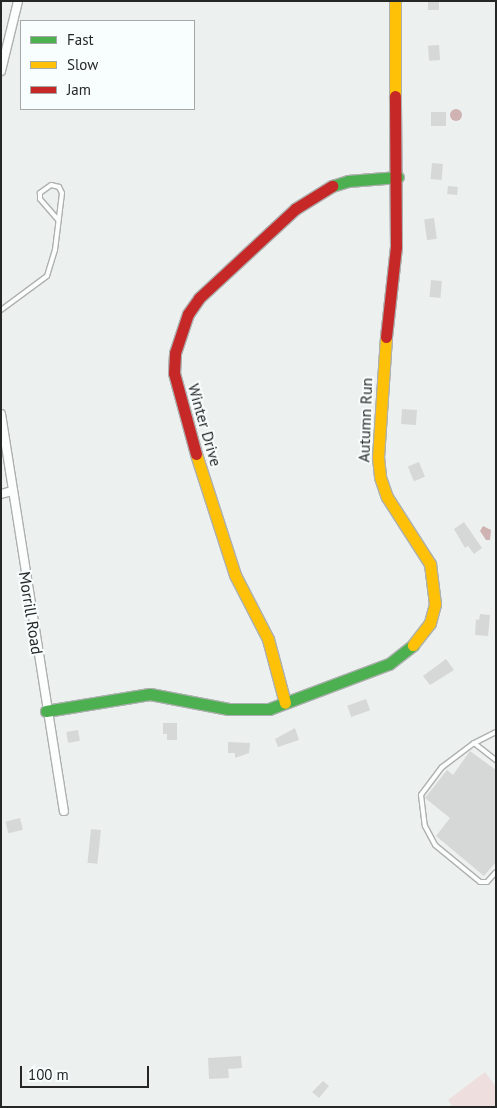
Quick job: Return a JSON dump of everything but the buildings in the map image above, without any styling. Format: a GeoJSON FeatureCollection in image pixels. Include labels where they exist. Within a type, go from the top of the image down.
{"type":"FeatureCollection","features":[{"type":"Feature","properties":{"kind":"street"},"geometry":{"type":"LineString","coordinates":[[1,71],[18,1]]}},
{"type":"Feature","properties":{"kind":"street","name":"Autumn Run"},"geometry":{"type":"LineString","coordinates":[[46,711],[150,694],[249,711],[285,703],[389,664],[406,654],[420,640],[430,623],[435,604],[430,564],[387,497],[380,477],[380,417],[396,247],[398,177],[395,1]]}},
{"type":"Feature","properties":{"kind":"street","name":"Winter Drive"},"geometry":{"type":"LineString","coordinates":[[285,703],[268,639],[234,575],[185,422],[174,373],[175,353],[188,314],[199,298],[305,201],[328,187],[348,181],[398,177]]}},
{"type":"Feature","properties":{"kind":"street","name":"Morrill Road"},"geometry":{"type":"LineString","coordinates":[[1,414],[46,711],[64,810]]}},
{"type":"Feature","properties":{"kind":"street"},"geometry":{"type":"LineString","coordinates":[[1,494],[12,491]]}},
{"type":"Feature","properties":{"kind":"lane"},"geometry":{"type":"LineString","coordinates":[[1,310],[47,276],[58,220],[62,193],[59,187],[52,185],[40,193],[40,198],[58,220]]}},
{"type":"Feature","properties":{"kind":"lane"},"geometry":{"type":"LineString","coordinates":[[496,732],[474,743],[442,768],[428,783],[421,795],[422,811],[428,836],[435,845],[480,882],[487,882],[496,872]]}},
{"type":"Feature","properties":{"kind":"lane"},"geometry":{"type":"LineString","coordinates":[[474,743],[496,760]]}},
{"type":"Feature","properties":{"kind":"shaded area"},"geometry":{"type":"Polygon","coordinates":[[[456,109],[462,115],[456,121],[450,115],[456,109]]]}},
{"type":"Feature","properties":{"kind":"shaded area"},"geometry":{"type":"Polygon","coordinates":[[[483,526],[491,530],[490,540],[486,540],[480,531],[483,526]]]}},
{"type":"Feature","properties":{"kind":"shaded area"},"geometry":{"type":"Polygon","coordinates":[[[485,1072],[496,1087],[496,1107],[453,1107],[448,1100],[485,1072]]]}},
{"type":"Feature","properties":{"kind":"traffic: fast"},"geometry":{"type":"LineString","coordinates":[[332,186],[348,181],[398,177]]}},
{"type":"Feature","properties":{"kind":"traffic: fast"},"geometry":{"type":"LineString","coordinates":[[46,711],[150,694],[229,709],[269,709],[389,664],[413,645]]}},
{"type":"Feature","properties":{"kind":"traffic: slow"},"geometry":{"type":"LineString","coordinates":[[395,1],[395,96]]}},
{"type":"Feature","properties":{"kind":"traffic: slow"},"geometry":{"type":"LineString","coordinates":[[386,337],[378,457],[380,477],[387,497],[430,564],[435,604],[430,623],[413,645]]}},
{"type":"Feature","properties":{"kind":"traffic: slow"},"geometry":{"type":"LineString","coordinates":[[196,454],[235,575],[268,639],[285,703]]}},
{"type":"Feature","properties":{"kind":"traffic: jam"},"geometry":{"type":"LineString","coordinates":[[386,337],[396,247],[395,96]]}},
{"type":"Feature","properties":{"kind":"traffic: jam"},"geometry":{"type":"LineString","coordinates":[[196,454],[174,373],[175,353],[188,314],[199,298],[295,209],[332,186]]}}]}
